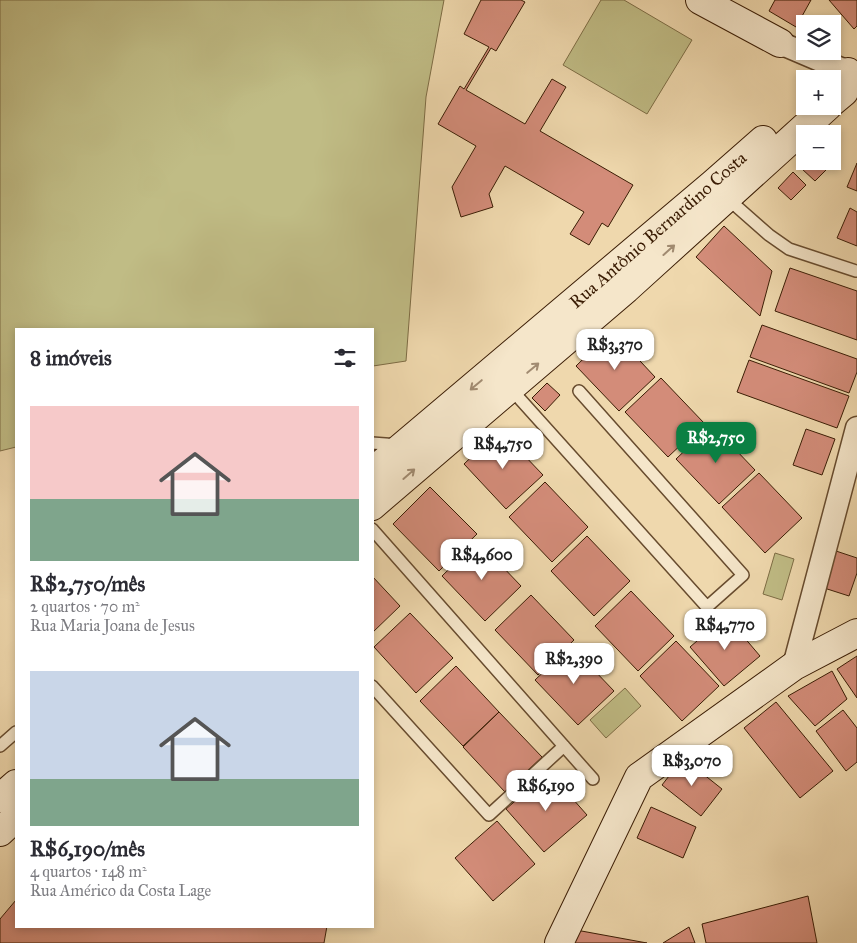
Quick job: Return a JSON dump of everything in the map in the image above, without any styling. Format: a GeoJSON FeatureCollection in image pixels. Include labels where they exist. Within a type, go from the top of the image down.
{"type":"FeatureCollection","features":[{"type":"Feature","properties":{"kind":"street"},"geometry":{"type":"LineString","coordinates":[[700,0],[780,43],[848,73],[844,92],[841,94]]}},
{"type":"Feature","properties":{"kind":"street","name":"Rua Antônio Bernardino Costa"},"geometry":{"type":"LineString","coordinates":[[374,504],[510,388],[796,112]]}},
{"type":"Feature","properties":{"kind":"street","name":"Rua Antônio Bernardino Costa"},"geometry":{"type":"LineString","coordinates":[[374,470],[631,269],[727,198],[818,115]]}},
{"type":"Feature","properties":{"kind":"street"},"geometry":{"type":"LineString","coordinates":[[794,666],[857,428]]}},
{"type":"Feature","properties":{"kind":"street"},"geometry":{"type":"LineString","coordinates":[[559,943],[639,777],[794,666],[857,633]]}},
{"type":"Feature","properties":{"kind":"street"},"geometry":{"type":"LineString","coordinates":[[0,798],[15,785]]}},
{"type":"Feature","properties":{"kind":"street"},"geometry":{"type":"LineString","coordinates":[[0,832],[15,818]]}},
{"type":"Feature","properties":{"kind":"lane"},"geometry":{"type":"LineString","coordinates":[[727,198],[769,235],[789,249],[856,271]]}},
{"type":"Feature","properties":{"kind":"lane"},"geometry":{"type":"LineString","coordinates":[[510,388],[707,607],[743,575],[579,391]]}},
{"type":"Feature","properties":{"kind":"lane"},"geometry":{"type":"LineString","coordinates":[[374,443],[404,446]]}},
{"type":"Feature","properties":{"kind":"lane"},"geometry":{"type":"LineString","coordinates":[[374,531],[593,779]]}},
{"type":"Feature","properties":{"kind":"lane"},"geometry":{"type":"LineString","coordinates":[[374,688],[489,815],[564,746]]}},
{"type":"Feature","properties":{"kind":"lane"},"geometry":{"type":"LineString","coordinates":[[0,746],[15,733]]}},
{"type":"Feature","properties":{"kind":"shaded area"},"geometry":{"type":"Polygon","coordinates":[[[0,0],[444,0],[426,97],[406,361],[374,366],[374,328],[15,328],[15,447],[0,451],[0,0]]]}},
{"type":"Feature","properties":{"kind":"shaded area"},"geometry":{"type":"Polygon","coordinates":[[[601,0],[624,0],[692,40],[647,114],[563,65],[601,0]]]}},
{"type":"Feature","properties":{"kind":"shaded area"},"geometry":{"type":"Polygon","coordinates":[[[775,553],[794,559],[782,600],[763,594],[775,553]]]}},
{"type":"Feature","properties":{"kind":"shaded area"},"geometry":{"type":"Polygon","coordinates":[[[625,688],[641,706],[606,738],[590,720],[625,688]]]}},
{"type":"Feature","properties":{"kind":"building"},"geometry":{"type":"Polygon","coordinates":[[[481,0],[521,0],[525,2],[496,51],[491,48],[466,90],[525,124],[552,79],[566,87],[540,131],[633,185],[608,227],[602,223],[589,245],[570,234],[584,212],[505,166],[489,194],[493,207],[461,217],[452,187],[476,146],[438,124],[460,86],[464,89],[489,47],[464,34],[481,0]]]}},
{"type":"Feature","properties":{"kind":"building"},"geometry":{"type":"Polygon","coordinates":[[[775,0],[811,0],[803,15],[796,15],[796,27],[769,11],[775,0]]]}},
{"type":"Feature","properties":{"kind":"building"},"geometry":{"type":"Polygon","coordinates":[[[829,0],[857,0],[857,26],[854,29],[829,0]]]}},
{"type":"Feature","properties":{"kind":"building"},"geometry":{"type":"Polygon","coordinates":[[[857,163],[857,191],[847,187],[857,163]]]}},
{"type":"Feature","properties":{"kind":"building"},"geometry":{"type":"Polygon","coordinates":[[[803,170],[826,170],[815,181],[803,170]]]}},
{"type":"Feature","properties":{"kind":"building"},"geometry":{"type":"Polygon","coordinates":[[[793,172],[806,185],[791,200],[778,188],[793,172]]]}},
{"type":"Feature","properties":{"kind":"building"},"geometry":{"type":"Polygon","coordinates":[[[850,208],[857,212],[857,246],[837,238],[850,208]]]}},
{"type":"Feature","properties":{"kind":"building"},"geometry":{"type":"Polygon","coordinates":[[[724,226],[772,271],[760,316],[696,257],[724,226]]]}},
{"type":"Feature","properties":{"kind":"building"},"geometry":{"type":"Polygon","coordinates":[[[790,268],[857,291],[857,340],[775,311],[790,268]]]}},
{"type":"Feature","properties":{"kind":"building"},"geometry":{"type":"Polygon","coordinates":[[[762,325],[857,359],[857,372],[849,393],[750,357],[762,325]]]}},
{"type":"Feature","properties":{"kind":"building"},"geometry":{"type":"Polygon","coordinates":[[[612,331],[655,377],[619,411],[576,366],[612,331]]]}},
{"type":"Feature","properties":{"kind":"building"},"geometry":{"type":"Polygon","coordinates":[[[749,360],[849,396],[837,428],[737,392],[749,360]]]}},
{"type":"Feature","properties":{"kind":"building"},"geometry":{"type":"Polygon","coordinates":[[[661,378],[704,423],[668,457],[625,412],[661,378]]]}},
{"type":"Feature","properties":{"kind":"building"},"geometry":{"type":"Polygon","coordinates":[[[547,383],[560,395],[545,411],[532,398],[547,383]]]}},
{"type":"Feature","properties":{"kind":"building"},"geometry":{"type":"Polygon","coordinates":[[[712,425],[755,470],[719,504],[676,459],[712,425]]]}},
{"type":"Feature","properties":{"kind":"building"},"geometry":{"type":"Polygon","coordinates":[[[806,429],[835,439],[822,475],[793,465],[806,429]]]}},
{"type":"Feature","properties":{"kind":"building"},"geometry":{"type":"Polygon","coordinates":[[[500,430],[543,475],[506,509],[464,464],[500,430]]]}},
{"type":"Feature","properties":{"kind":"building"},"geometry":{"type":"Polygon","coordinates":[[[759,473],[802,518],[765,553],[722,507],[759,473]]]}},
{"type":"Feature","properties":{"kind":"building"},"geometry":{"type":"Polygon","coordinates":[[[545,482],[588,527],[552,562],[509,517],[545,482]]]}},
{"type":"Feature","properties":{"kind":"building"},"geometry":{"type":"Polygon","coordinates":[[[430,487],[477,534],[439,571],[393,524],[430,487]]]}},
{"type":"Feature","properties":{"kind":"building"},"geometry":{"type":"Polygon","coordinates":[[[587,536],[630,581],[594,616],[551,571],[587,536]]]}},
{"type":"Feature","properties":{"kind":"building"},"geometry":{"type":"Polygon","coordinates":[[[478,541],[521,586],[485,621],[442,576],[478,541]]]}},
{"type":"Feature","properties":{"kind":"building"},"geometry":{"type":"Polygon","coordinates":[[[833,550],[857,558],[857,573],[849,596],[821,587],[833,550]]]}},
{"type":"Feature","properties":{"kind":"building"},"geometry":{"type":"Polygon","coordinates":[[[374,578],[400,606],[374,631],[374,578]]]}},
{"type":"Feature","properties":{"kind":"building"},"geometry":{"type":"Polygon","coordinates":[[[631,591],[674,636],[638,671],[595,626],[631,591]]]}},
{"type":"Feature","properties":{"kind":"building"},"geometry":{"type":"Polygon","coordinates":[[[531,595],[574,640],[538,675],[495,630],[531,595]]]}},
{"type":"Feature","properties":{"kind":"building"},"geometry":{"type":"Polygon","coordinates":[[[410,613],[453,658],[416,693],[374,647],[410,613]]]}},
{"type":"Feature","properties":{"kind":"building"},"geometry":{"type":"Polygon","coordinates":[[[726,616],[760,656],[724,686],[690,647],[726,616]]]}},
{"type":"Feature","properties":{"kind":"building"},"geometry":{"type":"Polygon","coordinates":[[[676,641],[719,686],[682,721],[640,676],[676,641]]]}},
{"type":"Feature","properties":{"kind":"building"},"geometry":{"type":"Polygon","coordinates":[[[571,646],[614,691],[578,725],[535,680],[571,646]]]}},
{"type":"Feature","properties":{"kind":"building"},"geometry":{"type":"Polygon","coordinates":[[[857,656],[857,698],[837,669],[857,656]]]}},
{"type":"Feature","properties":{"kind":"building"},"geometry":{"type":"Polygon","coordinates":[[[456,666],[499,712],[463,746],[420,701],[456,666]]]}},
{"type":"Feature","properties":{"kind":"building"},"geometry":{"type":"Polygon","coordinates":[[[832,671],[847,699],[815,726],[788,696],[832,671]]]}},
{"type":"Feature","properties":{"kind":"building"},"geometry":{"type":"Polygon","coordinates":[[[776,702],[833,771],[800,798],[744,728],[776,702]]]}},
{"type":"Feature","properties":{"kind":"building"},"geometry":{"type":"Polygon","coordinates":[[[843,710],[857,728],[857,762],[846,771],[816,731],[843,710]]]}},
{"type":"Feature","properties":{"kind":"building"},"geometry":{"type":"Polygon","coordinates":[[[499,712],[542,757],[505,792],[463,747],[499,712]]]}},
{"type":"Feature","properties":{"kind":"building"},"geometry":{"type":"Polygon","coordinates":[[[683,758],[722,789],[701,816],[662,785],[683,758]]]}},
{"type":"Feature","properties":{"kind":"building"},"geometry":{"type":"Polygon","coordinates":[[[549,772],[587,815],[544,852],[506,809],[549,772]]]}},
{"type":"Feature","properties":{"kind":"building"},"geometry":{"type":"Polygon","coordinates":[[[651,807],[696,827],[683,858],[637,838],[651,807]]]}},
{"type":"Feature","properties":{"kind":"building"},"geometry":{"type":"Polygon","coordinates":[[[497,821],[535,864],[493,901],[455,858],[497,821]]]}},
{"type":"Feature","properties":{"kind":"building"},"geometry":{"type":"Polygon","coordinates":[[[808,896],[817,943],[706,943],[702,924],[808,896]]]}},
{"type":"Feature","properties":{"kind":"building"},"geometry":{"type":"Polygon","coordinates":[[[15,901],[15,928],[327,928],[324,943],[0,943],[0,919],[15,901]]]}},
{"type":"Feature","properties":{"kind":"building"},"geometry":{"type":"Polygon","coordinates":[[[689,927],[695,943],[663,943],[689,927]]]}},
{"type":"Feature","properties":{"kind":"building"},"geometry":{"type":"Polygon","coordinates":[[[576,930],[647,943],[570,943],[576,930]]]}}]}
